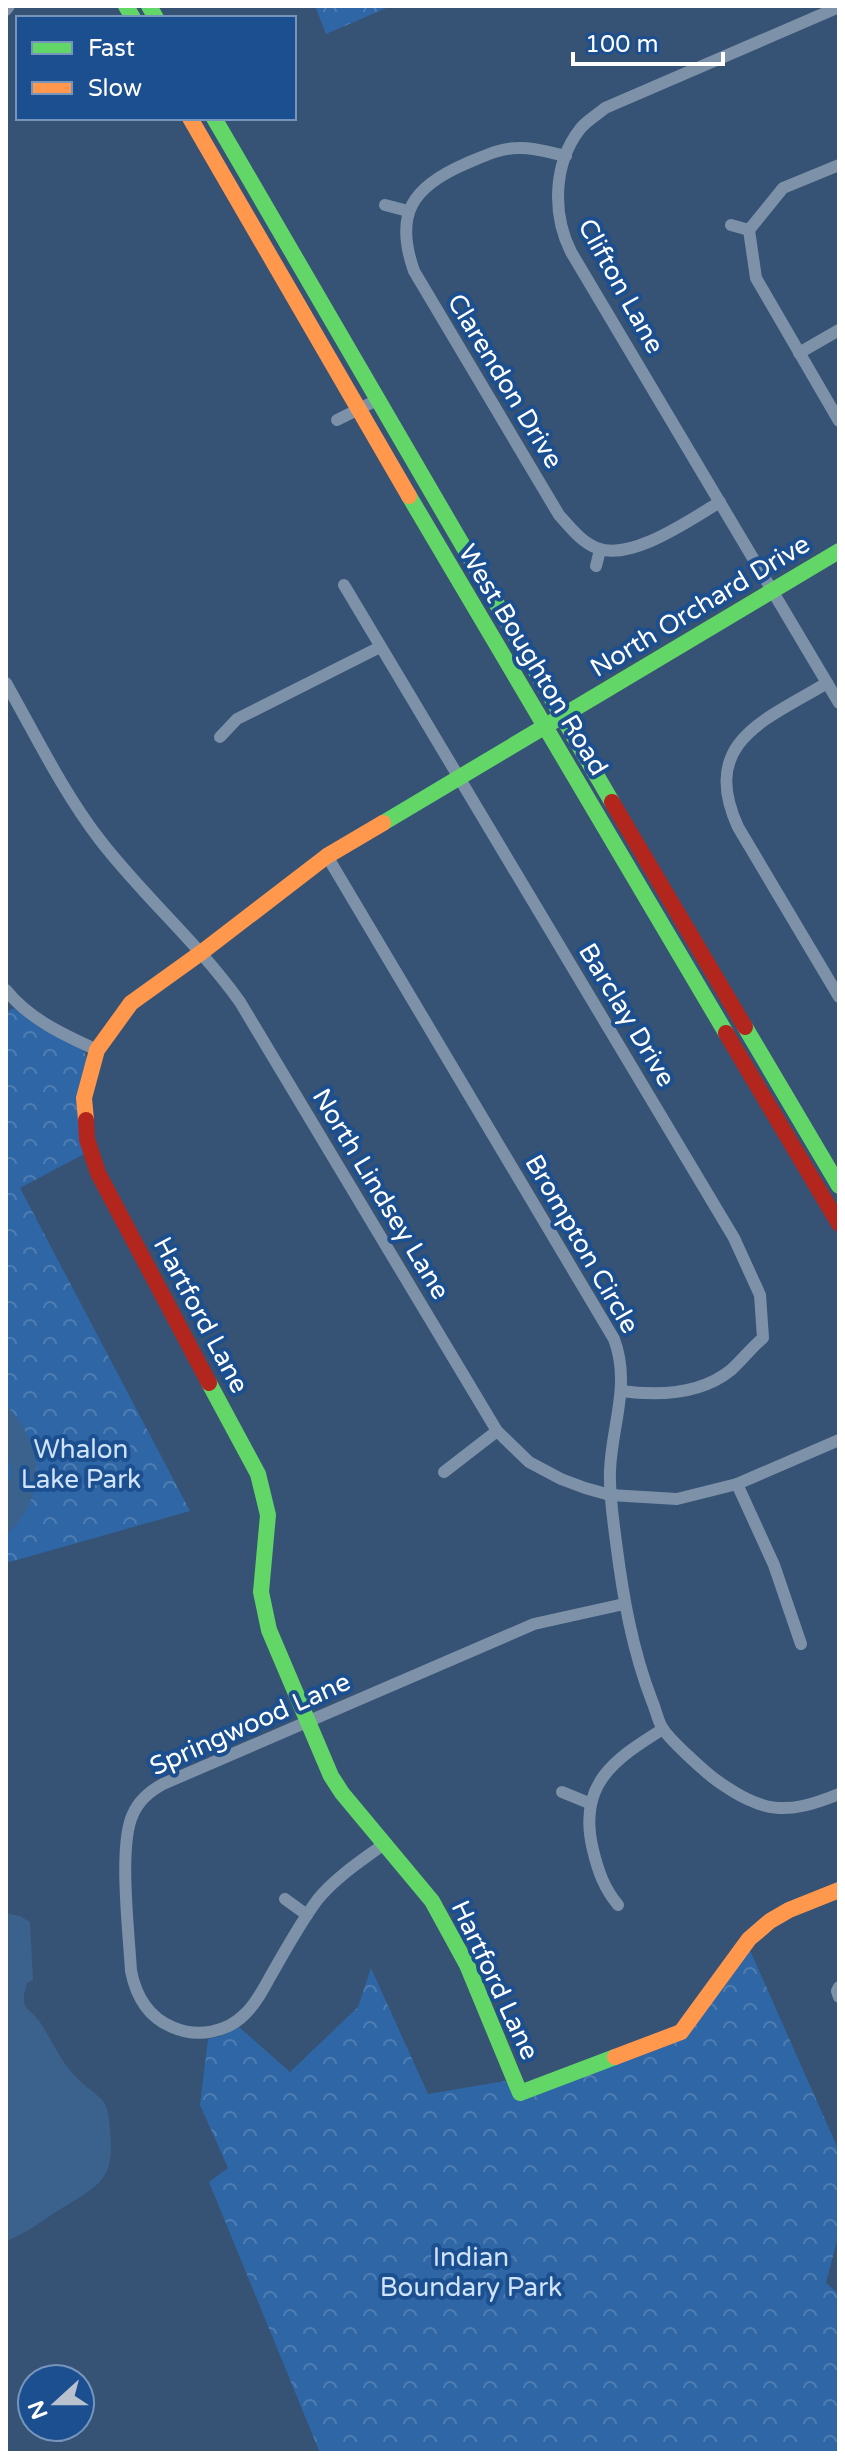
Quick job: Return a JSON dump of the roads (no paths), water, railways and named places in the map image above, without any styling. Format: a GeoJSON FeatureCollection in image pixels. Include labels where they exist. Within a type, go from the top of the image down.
{"type":"FeatureCollection","features":[{"type":"Feature","properties":{"kind":"main road","name":"West Boughton Road"},"geometry":{"type":"LineString","coordinates":[[191,120],[358,410],[839,1224]]}},
{"type":"Feature","properties":{"kind":"main road","name":"West Boughton Road"},"geometry":{"type":"LineString","coordinates":[[215,120],[562,718],[839,1186]]}},
{"type":"Feature","properties":{"kind":"main road","name":"North Orchard Drive"},"geometry":{"type":"LineString","coordinates":[[545,727],[839,551]]}},
{"type":"Feature","properties":{"kind":"main road","name":"Hartford Lane"},"geometry":{"type":"LineString","coordinates":[[545,727],[327,856],[131,1003],[97,1050],[84,1098],[84,1119],[91,1157],[258,1474],[268,1515],[261,1569],[263,1610],[331,1776],[432,1901],[467,1965],[520,2093],[681,2032],[749,1939],[780,1916],[839,1890]]}},
{"type":"Feature","properties":{"kind":"street","name":"Clifton Lane"},"geometry":{"type":"LineString","coordinates":[[839,7],[615,102],[580,130],[566,156],[560,178],[558,208],[565,240],[839,703]]}},
{"type":"Feature","properties":{"kind":"street"},"geometry":{"type":"LineString","coordinates":[[385,205],[408,213],[413,199],[435,179],[492,153],[519,148],[566,156]]}},
{"type":"Feature","properties":{"kind":"street"},"geometry":{"type":"LineString","coordinates":[[839,165],[783,188],[749,230],[756,278],[839,421]]}},
{"type":"Feature","properties":{"kind":"street","name":"Clarendon Drive"},"geometry":{"type":"LineString","coordinates":[[408,213],[406,241],[414,271],[559,515],[584,541],[600,550]]}},
{"type":"Feature","properties":{"kind":"street"},"geometry":{"type":"LineString","coordinates":[[731,225],[749,230]]}},
{"type":"Feature","properties":{"kind":"street"},"geometry":{"type":"LineString","coordinates":[[799,353],[839,330]]}},
{"type":"Feature","properties":{"kind":"street"},"geometry":{"type":"LineString","coordinates":[[337,420],[377,400]]}},
{"type":"Feature","properties":{"kind":"street"},"geometry":{"type":"LineString","coordinates":[[596,566],[600,550],[622,550],[663,536],[720,502]]}},
{"type":"Feature","properties":{"kind":"street","name":"Barclay Drive"},"geometry":{"type":"LineString","coordinates":[[344,585],[726,1224],[760,1295],[763,1338],[723,1375],[693,1388],[666,1394],[621,1391]]}},
{"type":"Feature","properties":{"kind":"street"},"geometry":{"type":"LineString","coordinates":[[220,737],[237,719],[380,647]]}},
{"type":"Feature","properties":{"kind":"street","name":"North Lindsey Lane"},"geometry":{"type":"LineString","coordinates":[[6,683],[77,808],[102,842],[202,952],[251,1019],[497,1431],[529,1462],[561,1479],[610,1495],[677,1499],[737,1484],[839,1440]]}},
{"type":"Feature","properties":{"kind":"street"},"geometry":{"type":"LineString","coordinates":[[827,683],[752,729],[737,744],[727,764],[726,788],[738,827],[839,997]]}},
{"type":"Feature","properties":{"kind":"street","name":"Brompton Circle"},"geometry":{"type":"LineString","coordinates":[[327,856],[604,1321],[620,1356],[621,1391],[611,1451],[610,1495],[624,1604],[640,1669],[663,1729],[709,1775],[739,1796],[765,1807],[790,1809],[811,1806],[839,1794]]}},
{"type":"Feature","properties":{"kind":"street"},"geometry":{"type":"LineString","coordinates":[[6,990],[42,1022],[97,1050]]}},
{"type":"Feature","properties":{"kind":"street"},"geometry":{"type":"LineString","coordinates":[[444,1472],[497,1431]]}},
{"type":"Feature","properties":{"kind":"street"},"geometry":{"type":"LineString","coordinates":[[737,1484],[774,1565],[801,1644]]}},
{"type":"Feature","properties":{"kind":"street","name":"Springwood Lane"},"geometry":{"type":"LineString","coordinates":[[384,1844],[336,1880],[307,1915],[255,2002],[228,2026],[204,2033],[180,2030],[157,2019],[146,2009],[139,1998],[131,1971],[126,1865],[126,1835],[140,1801],[163,1784],[534,1624],[624,1604]]}},
{"type":"Feature","properties":{"kind":"street"},"geometry":{"type":"LineString","coordinates":[[618,1905],[605,1889],[595,1858],[589,1835],[589,1803],[617,1760],[663,1729]]}},
{"type":"Feature","properties":{"kind":"street"},"geometry":{"type":"LineString","coordinates":[[562,1792],[589,1803]]}},
{"type":"Feature","properties":{"kind":"street"},"geometry":{"type":"LineString","coordinates":[[285,1899],[307,1915]]}},
{"type":"Feature","properties":{"kind":"street"},"geometry":{"type":"LineString","coordinates":[[839,1987],[839,1997]]}},
{"type":"Feature","properties":{"kind":"park label","name":"Whalon Lake Park"},"geometry":{"type":"Point","coordinates":[81,1464]}},
{"type":"Feature","properties":{"kind":"park label","name":"Indian Boundary Park"},"geometry":{"type":"Point","coordinates":[471,2272]}}]}
